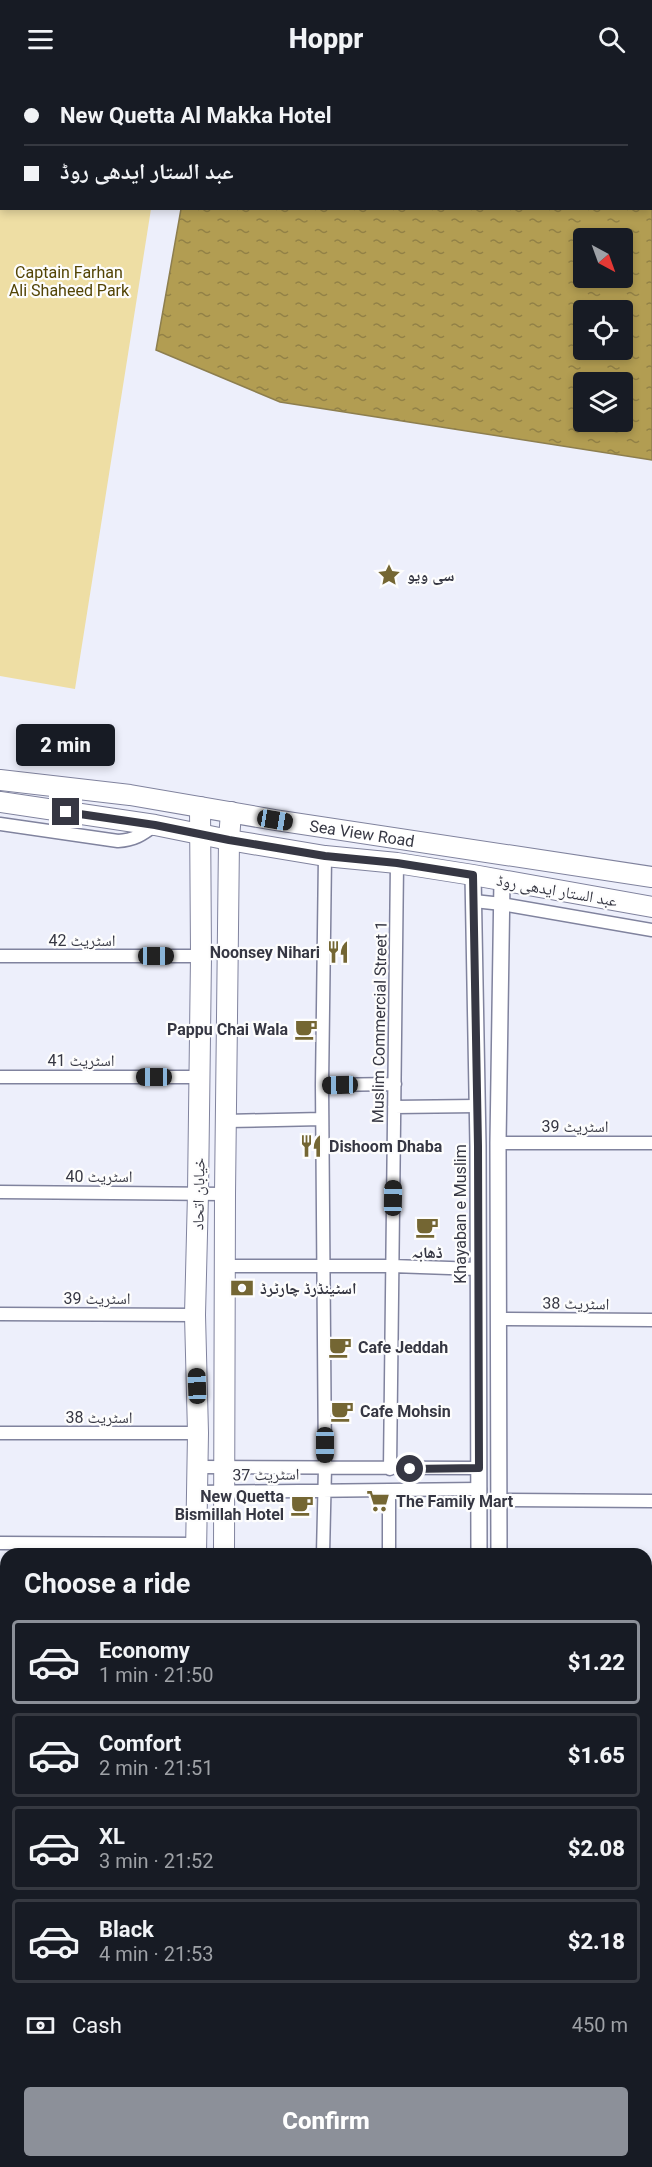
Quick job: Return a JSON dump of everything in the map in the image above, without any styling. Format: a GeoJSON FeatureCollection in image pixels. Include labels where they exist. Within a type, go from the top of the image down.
{"type":"FeatureCollection","features":[{"type":"Feature","properties":{"kind":"main road","name":"Sea View Road"},"geometry":{"type":"LineString","coordinates":[[0,780],[130,795],[652,878]]}},
{"type":"Feature","properties":{"kind":"main road","name":"عبد الستار ایدھی روڈ"},"geometry":{"type":"LineString","coordinates":[[0,802],[155,825],[325,856],[397,863],[473,875],[652,908]]}},
{"type":"Feature","properties":{"kind":"main road","name":"خیابان اتحاد"},"geometry":{"type":"LineString","coordinates":[[196,1548],[198,1433],[195,1315],[201,956],[200,807]]}},
{"type":"Feature","properties":{"kind":"main road","name":"خیابان اتحاد"},"geometry":{"type":"LineString","coordinates":[[224,1548],[225,1194],[231,812]]}},
{"type":"Feature","properties":{"kind":"street"},"geometry":{"type":"LineString","coordinates":[[0,824],[118,841],[132,840],[142,836],[155,825]]}},
{"type":"Feature","properties":{"kind":"street"},"geometry":{"type":"LineString","coordinates":[[323,1548],[325,1467],[322,1085],[325,856]]}},
{"type":"Feature","properties":{"kind":"street","name":"Muslim Commercial Street 1"},"geometry":{"type":"LineString","coordinates":[[390,1469],[397,863]]}},
{"type":"Feature","properties":{"kind":"street","name":"Khayaban e Muslim"},"geometry":{"type":"LineString","coordinates":[[473,875],[477,1106],[479,1548]]}},
{"type":"Feature","properties":{"kind":"street"},"geometry":{"type":"LineString","coordinates":[[499,1548],[498,1143],[502,880]]}},
{"type":"Feature","properties":{"kind":"street"},"geometry":{"type":"LineString","coordinates":[[474,901],[652,930]]}},
{"type":"Feature","properties":{"kind":"street","name":"اسٹریٹ 42"},"geometry":{"type":"LineString","coordinates":[[0,956],[201,956]]}},
{"type":"Feature","properties":{"kind":"street","name":"اسٹریٹ 41"},"geometry":{"type":"LineString","coordinates":[[0,1077],[199,1077]]}},
{"type":"Feature","properties":{"kind":"street"},"geometry":{"type":"LineString","coordinates":[[322,1085],[394,1084]]}},
{"type":"Feature","properties":{"kind":"street"},"geometry":{"type":"LineString","coordinates":[[394,1107],[477,1106]]}},
{"type":"Feature","properties":{"kind":"street"},"geometry":{"type":"LineString","coordinates":[[226,1121],[322,1119]]}},
{"type":"Feature","properties":{"kind":"street","name":"اسٹریٹ 39"},"geometry":{"type":"LineString","coordinates":[[498,1143],[652,1143]]}},
{"type":"Feature","properties":{"kind":"street","name":"اسٹریٹ 40"},"geometry":{"type":"LineString","coordinates":[[0,1192],[225,1194]]}},
{"type":"Feature","properties":{"kind":"street"},"geometry":{"type":"LineString","coordinates":[[225,1266],[392,1266],[478,1269]]}},
{"type":"Feature","properties":{"kind":"street","name":"اسٹریٹ 39"},"geometry":{"type":"LineString","coordinates":[[0,1314],[195,1315]]}},
{"type":"Feature","properties":{"kind":"street","name":"اسٹریٹ 38"},"geometry":{"type":"LineString","coordinates":[[499,1318],[652,1320]]}},
{"type":"Feature","properties":{"kind":"street"},"geometry":{"type":"LineString","coordinates":[[478,1370],[499,1369]]}},
{"type":"Feature","properties":{"kind":"street","name":"اسٹریٹ 38"},"geometry":{"type":"LineString","coordinates":[[0,1433],[198,1433]]}},
{"type":"Feature","properties":{"kind":"street","name":"اسٹریٹ 37"},"geometry":{"type":"LineString","coordinates":[[198,1467],[479,1468]]}},
{"type":"Feature","properties":{"kind":"street","name":"اسٹریٹ 37"},"geometry":{"type":"LineString","coordinates":[[197,1492],[480,1489]]}},
{"type":"Feature","properties":{"kind":"street"},"geometry":{"type":"LineString","coordinates":[[389,1491],[389,1548]]}},
{"type":"Feature","properties":{"kind":"street"},"geometry":{"type":"LineString","coordinates":[[500,1500],[652,1501]]}},
{"type":"Feature","properties":{"kind":"street"},"geometry":{"type":"LineString","coordinates":[[0,1543],[163,1548]]}},
{"type":"Feature","properties":{"kind":"green space","name":"Captain Farhan Ali Shaheed Park"},"geometry":{"type":"Polygon","coordinates":[[[0,210],[151,210],[75,689],[0,676],[0,210]]]}},
{"type":"Feature","properties":{"kind":"water"},"geometry":{"type":"Polygon","coordinates":[[[181,210],[652,210],[652,460],[280,402],[156,350],[181,210]]]}},
{"type":"Feature","properties":{"kind":"place","name":"سی ویو"},"geometry":{"type":"Point","coordinates":[389,575]}},
{"type":"Feature","properties":{"kind":"place","name":"Noonsey Nihari"},"geometry":{"type":"Point","coordinates":[338,952]}},
{"type":"Feature","properties":{"kind":"place","name":"Pappu Chai Wala"},"geometry":{"type":"Point","coordinates":[306,1029]}},
{"type":"Feature","properties":{"kind":"place","name":"Dishoom Dhaba"},"geometry":{"type":"Point","coordinates":[311,1146]}},
{"type":"Feature","properties":{"kind":"place","name":"ڈھابہ"},"geometry":{"type":"Point","coordinates":[427,1227]}},
{"type":"Feature","properties":{"kind":"place","name":"اسٹینڈرڈ چارٹرڈ"},"geometry":{"type":"Point","coordinates":[242,1288]}},
{"type":"Feature","properties":{"kind":"place","name":"Cafe Jeddah"},"geometry":{"type":"Point","coordinates":[340,1347]}},
{"type":"Feature","properties":{"kind":"place","name":"Cafe Mohsin"},"geometry":{"type":"Point","coordinates":[342,1411]}},
{"type":"Feature","properties":{"kind":"place","name":"The Family Mart"},"geometry":{"type":"Point","coordinates":[378,1501]}},
{"type":"Feature","properties":{"kind":"place","name":"New Quetta Bismillah Hotel"},"geometry":{"type":"Point","coordinates":[302,1505]}},
{"type":"Feature","properties":{"kind":"route"},"geometry":{"type":"LineString","coordinates":[[66,812],[155,825],[325,856],[397,863],[473,875],[478,1146],[479,1468],[410,1469]]}}]}
